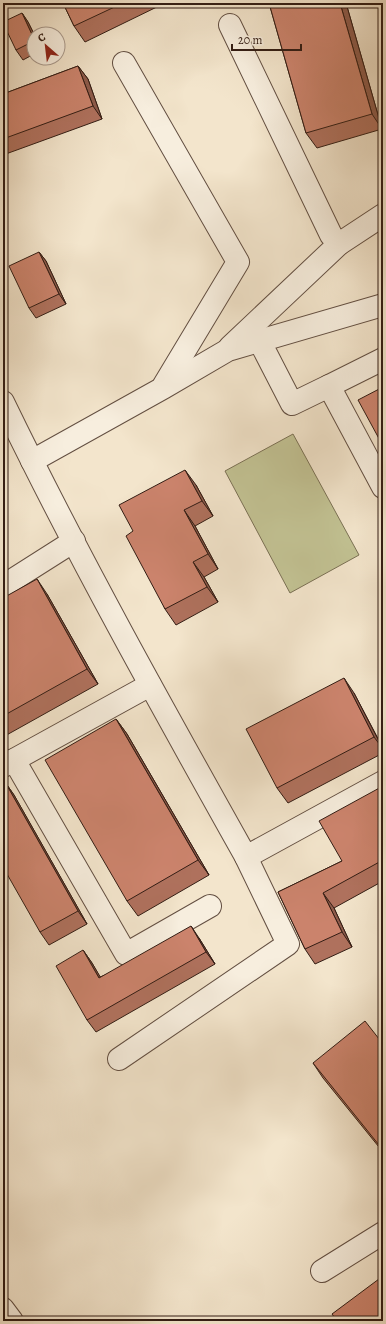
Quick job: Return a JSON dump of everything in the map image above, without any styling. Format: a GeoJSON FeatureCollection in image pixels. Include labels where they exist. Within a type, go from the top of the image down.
{"type":"FeatureCollection","features":[{"type":"Feature","properties":{"kind":"street"},"geometry":{"type":"LineString","coordinates":[[230,25],[331,235],[339,244]]}},
{"type":"Feature","properties":{"kind":"street"},"geometry":{"type":"LineString","coordinates":[[124,63],[238,262],[163,388]]}},
{"type":"Feature","properties":{"kind":"street"},"geometry":{"type":"LineString","coordinates":[[228,350],[339,244],[383,215]]}},
{"type":"Feature","properties":{"kind":"street"},"geometry":{"type":"LineString","coordinates":[[32,461],[228,350],[383,305]]}},
{"type":"Feature","properties":{"kind":"street"},"geometry":{"type":"LineString","coordinates":[[260,340],[292,404],[383,359]]}},
{"type":"Feature","properties":{"kind":"street"},"geometry":{"type":"LineString","coordinates":[[329,386],[383,487]]}},
{"type":"Feature","properties":{"kind":"street"},"geometry":{"type":"LineString","coordinates":[[3,402],[74,542],[150,685],[246,857],[288,944],[119,1059]]}},
{"type":"Feature","properties":{"kind":"street"},"geometry":{"type":"LineString","coordinates":[[3,586],[74,542]]}},
{"type":"Feature","properties":{"kind":"street"},"geometry":{"type":"LineString","coordinates":[[150,685],[8,763],[126,954],[210,906]]}},
{"type":"Feature","properties":{"kind":"street"},"geometry":{"type":"LineString","coordinates":[[246,857],[383,782]]}},
{"type":"Feature","properties":{"kind":"street"},"geometry":{"type":"LineString","coordinates":[[322,1271],[383,1233]]}},
{"type":"Feature","properties":{"kind":"street"},"geometry":{"type":"LineString","coordinates":[[3,1309],[12,1321]]}},
{"type":"Feature","properties":{"kind":"green space"},"geometry":{"type":"Polygon","coordinates":[[[293,434],[359,555],[290,593],[225,471],[293,434]]]}},
{"type":"Feature","properties":{"kind":"building"},"geometry":{"type":"Polygon","coordinates":[[[63,3],[123,3],[74,26],[63,3]]]}},
{"type":"Feature","properties":{"kind":"building"},"geometry":{"type":"Polygon","coordinates":[[[269,3],[340,3],[372,114],[306,133],[269,3]]]}},
{"type":"Feature","properties":{"kind":"building"},"geometry":{"type":"Polygon","coordinates":[[[22,13],[28,26],[26,26],[26,45],[16,50],[3,22],[22,13]]]}},
{"type":"Feature","properties":{"kind":"building"},"geometry":{"type":"Polygon","coordinates":[[[78,66],[93,106],[3,139],[3,94],[78,66]]]}},
{"type":"Feature","properties":{"kind":"building"},"geometry":{"type":"Polygon","coordinates":[[[39,252],[59,294],[29,308],[9,266],[39,252]]]}},
{"type":"Feature","properties":{"kind":"building"},"geometry":{"type":"Polygon","coordinates":[[[383,387],[383,446],[358,400],[383,387]]]}},
{"type":"Feature","properties":{"kind":"building"},"geometry":{"type":"Polygon","coordinates":[[[185,470],[202,501],[184,510],[208,554],[193,562],[207,587],[165,609],[126,536],[133,531],[119,505],[185,470]]]}},
{"type":"Feature","properties":{"kind":"building"},"geometry":{"type":"Polygon","coordinates":[[[37,579],[87,669],[3,716],[3,598],[37,579]]]}},
{"type":"Feature","properties":{"kind":"building"},"geometry":{"type":"Polygon","coordinates":[[[344,678],[374,737],[277,788],[246,729],[344,678]]]}},
{"type":"Feature","properties":{"kind":"building"},"geometry":{"type":"Polygon","coordinates":[[[116,719],[198,860],[127,901],[45,760],[116,719]]]}},
{"type":"Feature","properties":{"kind":"building"},"geometry":{"type":"Polygon","coordinates":[[[5,782],[78,911],[40,932],[3,867],[3,783],[5,782]]]}},
{"type":"Feature","properties":{"kind":"building"},"geometry":{"type":"Polygon","coordinates":[[[383,786],[383,860],[323,893],[342,932],[305,949],[278,892],[342,861],[319,821],[383,786]]]}},
{"type":"Feature","properties":{"kind":"building"},"geometry":{"type":"Polygon","coordinates":[[[191,926],[206,952],[87,1020],[56,966],[83,950],[99,978],[191,926]]]}},
{"type":"Feature","properties":{"kind":"building"},"geometry":{"type":"Polygon","coordinates":[[[365,1021],[383,1044],[383,1150],[313,1063],[365,1021]]]}},
{"type":"Feature","properties":{"kind":"building"},"geometry":{"type":"Polygon","coordinates":[[[383,1276],[383,1321],[337,1321],[332,1314],[383,1276]]]}}]}
